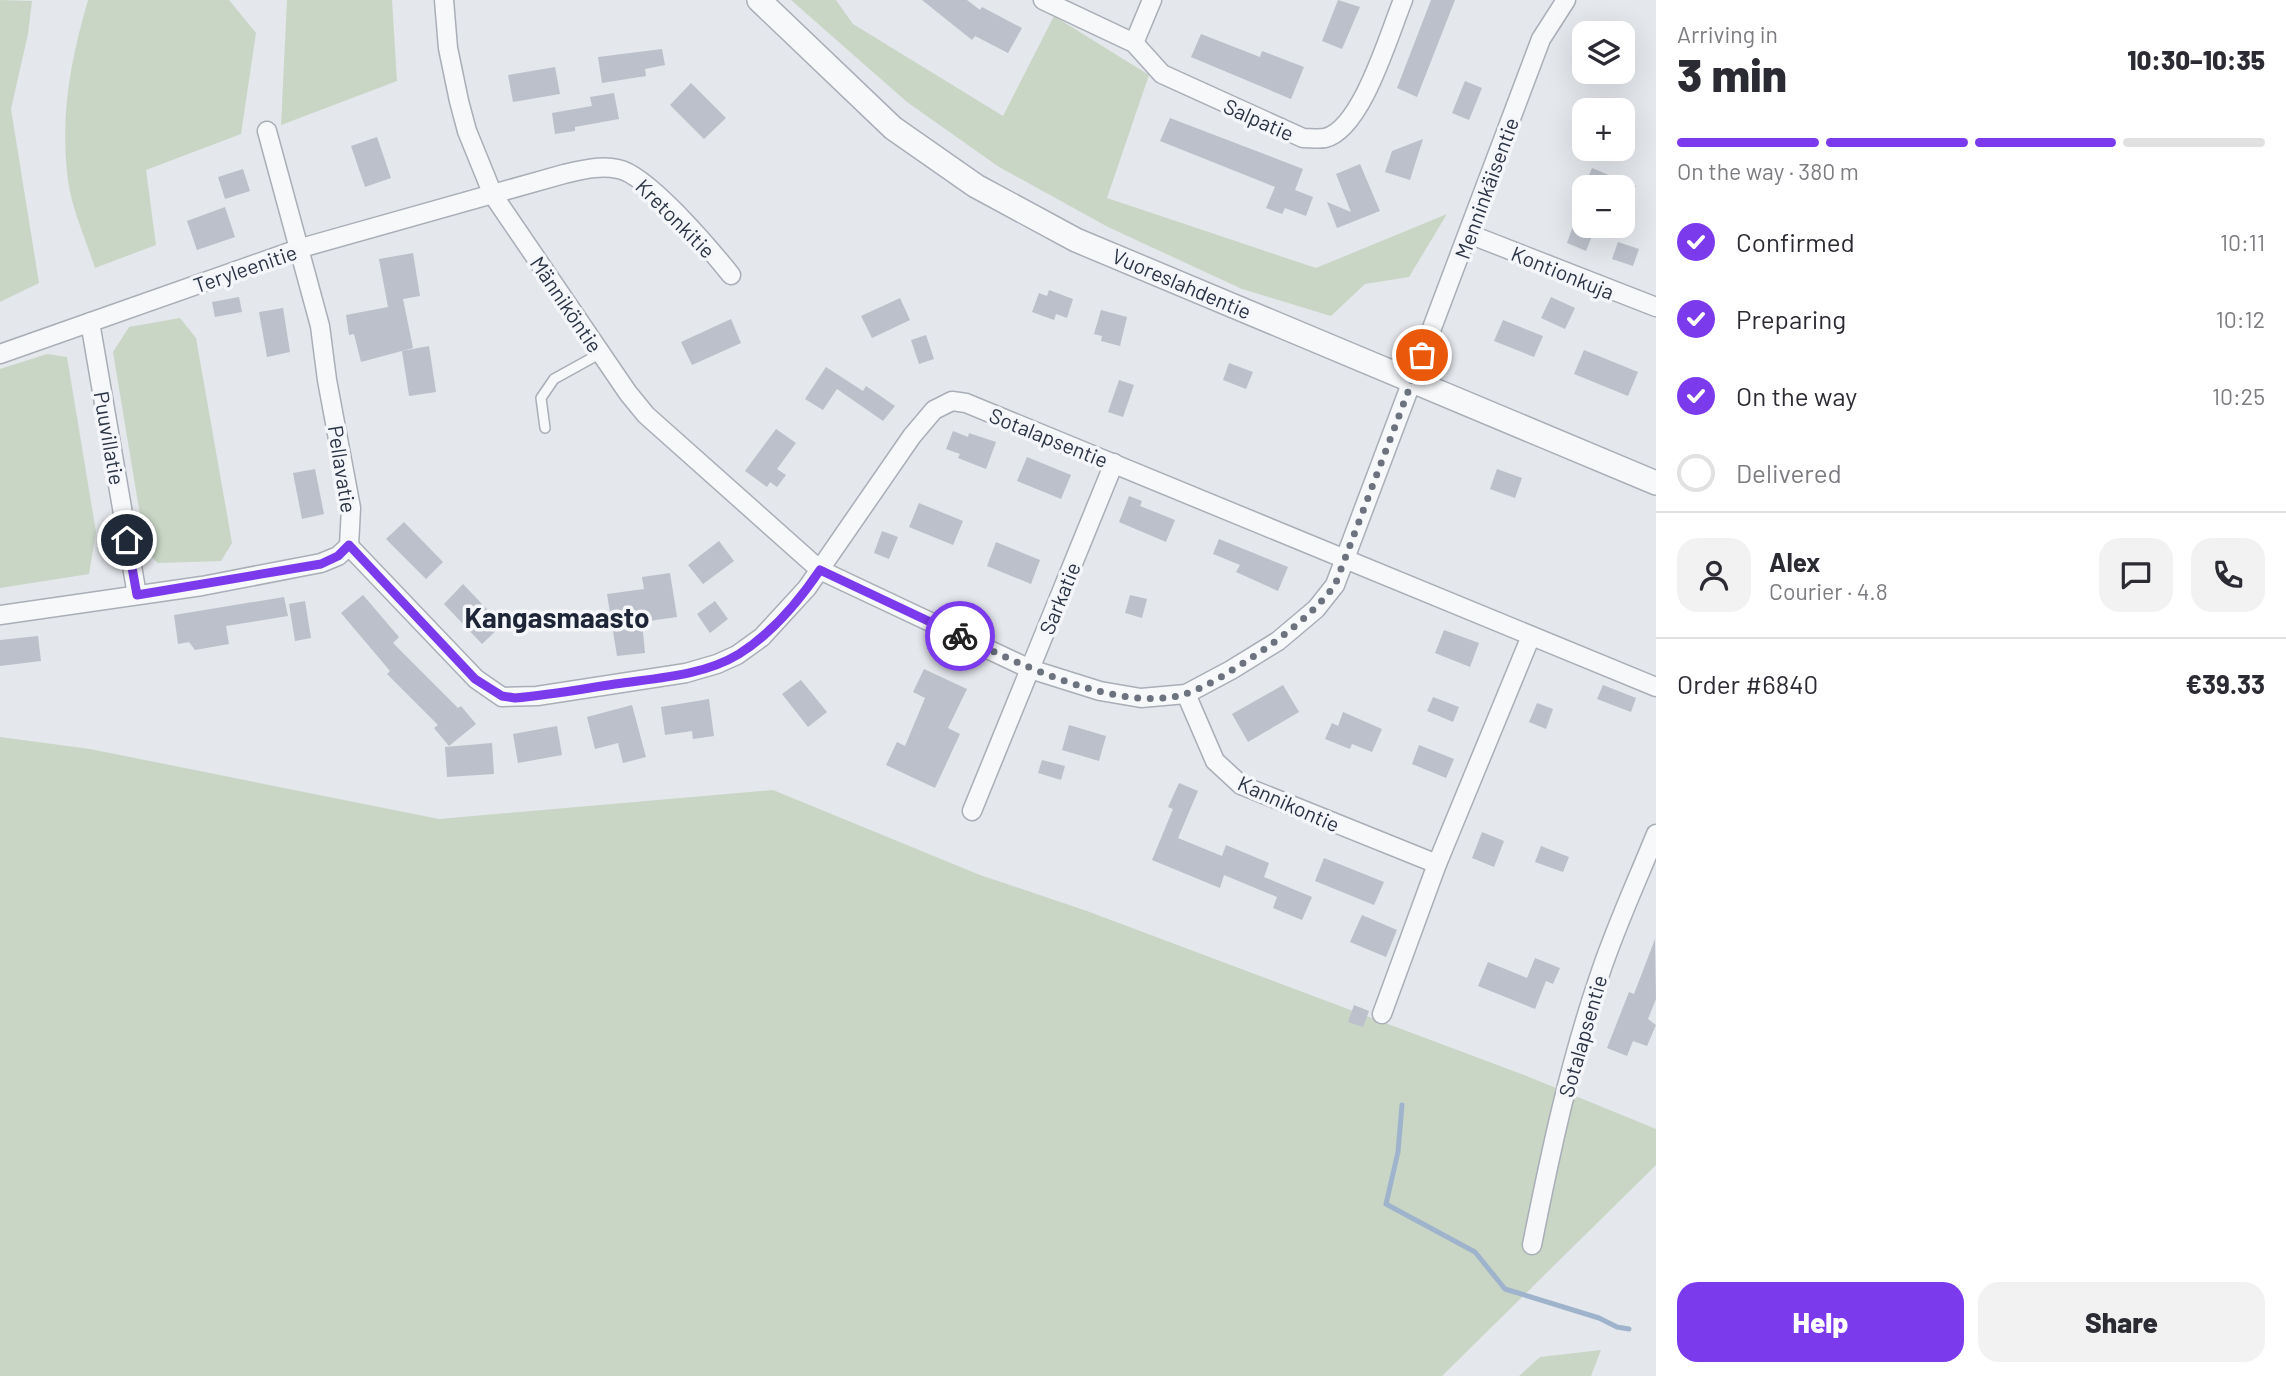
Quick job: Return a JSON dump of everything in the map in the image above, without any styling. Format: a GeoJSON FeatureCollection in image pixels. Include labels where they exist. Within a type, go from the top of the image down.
{"type":"FeatureCollection","features":[{"type":"Feature","properties":{"kind":"street","name":"Männiköntie"},"geometry":{"type":"LineString","coordinates":[[444,0],[448,48],[459,101],[467,131],[493,195],[646,415],[820,570]]}},
{"type":"Feature","properties":{"kind":"street","name":"Vuoreslahdentie"},"geometry":{"type":"LineString","coordinates":[[759,0],[893,128],[976,186],[1076,240],[1656,483]]}},
{"type":"Feature","properties":{"kind":"street"},"geometry":{"type":"LineString","coordinates":[[1043,0],[1134,43],[1152,0]]}},
{"type":"Feature","properties":{"kind":"street","name":"Salpatie"},"geometry":{"type":"LineString","coordinates":[[1134,43],[1162,74],[1303,138],[1326,138],[1349,121],[1363,100],[1403,0]]}},
{"type":"Feature","properties":{"kind":"street","name":"Menninkäisentie"},"geometry":{"type":"LineString","coordinates":[[1413,379],[1541,39],[1566,0]]}},
{"type":"Feature","properties":{"kind":"street","name":"Pellavatie"},"geometry":{"type":"LineString","coordinates":[[267,131],[286,208],[301,248],[320,326],[327,380],[351,508],[349,545]]}},
{"type":"Feature","properties":{"kind":"street","name":"Kretonkitie"},"geometry":{"type":"LineString","coordinates":[[493,195],[597,167],[618,169],[640,178],[731,275]]}},
{"type":"Feature","properties":{"kind":"street","name":"Teryleenitie"},"geometry":{"type":"LineString","coordinates":[[0,354],[301,248],[493,195]]}},
{"type":"Feature","properties":{"kind":"street","name":"Kontionkuja"},"geometry":{"type":"LineString","coordinates":[[1469,234],[1656,307]]}},
{"type":"Feature","properties":{"kind":"street","name":"Puuvillatie"},"geometry":{"type":"LineString","coordinates":[[90,322],[137,595]]}},
{"type":"Feature","properties":{"kind":"street"},"geometry":{"type":"LineString","coordinates":[[0,615],[321,564],[338,556],[349,545],[475,679],[502,696],[515,698],[686,673],[717,664],[737,655],[762,637],[820,570],[1030,669],[1100,691],[1141,698],[1186,694],[1278,640],[1317,609],[1335,585],[1413,379]]}},
{"type":"Feature","properties":{"kind":"street","name":"Sotalapsentie"},"geometry":{"type":"LineString","coordinates":[[820,570],[912,436],[934,410],[952,401],[966,403],[1114,463],[1656,687]]}},
{"type":"Feature","properties":{"kind":"street","name":"Sarkatie"},"geometry":{"type":"LineString","coordinates":[[972,810],[1114,463]]}},
{"type":"Feature","properties":{"kind":"street"},"geometry":{"type":"LineString","coordinates":[[1382,1014],[1437,864],[1531,636]]}},
{"type":"Feature","properties":{"kind":"street","name":"Kannikontie"},"geometry":{"type":"LineString","coordinates":[[1186,694],[1215,761],[1241,785],[1437,864]]}},
{"type":"Feature","properties":{"kind":"street","name":"Sotalapsentie"},"geometry":{"type":"LineString","coordinates":[[1532,1245],[1550,1150],[1599,975],[1656,834]]}},
{"type":"Feature","properties":{"kind":"lane"},"geometry":{"type":"LineString","coordinates":[[545,428],[541,398],[554,379],[601,353]]}},
{"type":"Feature","properties":{"kind":"green space"},"geometry":{"type":"Polygon","coordinates":[[[0,0],[32,1],[28,34],[11,109],[39,283],[0,302],[0,0]]]}},
{"type":"Feature","properties":{"kind":"green space"},"geometry":{"type":"Polygon","coordinates":[[[88,0],[229,0],[256,33],[241,134],[146,170],[156,245],[95,268],[70,192],[65,134],[68,89],[88,0]]]}},
{"type":"Feature","properties":{"kind":"green space"},"geometry":{"type":"Polygon","coordinates":[[[287,0],[392,0],[397,81],[281,125],[287,0]]]}},
{"type":"Feature","properties":{"kind":"green space"},"geometry":{"type":"Polygon","coordinates":[[[791,0],[836,0],[853,24],[1003,116],[1054,16],[1149,75],[1107,198],[1316,268],[1447,214],[1409,277],[1365,284],[1331,316],[1242,289],[1108,227],[999,167],[907,102],[791,0]]]}},
{"type":"Feature","properties":{"kind":"green space"},"geometry":{"type":"Polygon","coordinates":[[[180,318],[196,338],[232,543],[221,561],[158,563],[146,551],[113,352],[129,327],[180,318]]]}},
{"type":"Feature","properties":{"kind":"green space"},"geometry":{"type":"Polygon","coordinates":[[[47,354],[67,357],[96,532],[89,574],[0,588],[0,369],[47,354]]]}},
{"type":"Feature","properties":{"kind":"green space"},"geometry":{"type":"Polygon","coordinates":[[[0,737],[90,749],[439,819],[773,790],[980,875],[1087,911],[1529,1077],[1656,1129],[1656,1165],[1442,1376],[0,1376],[0,737]]]}},
{"type":"Feature","properties":{"kind":"green space"},"geometry":{"type":"Polygon","coordinates":[[[1601,1350],[1591,1376],[1519,1376],[1540,1357],[1601,1350]]]}},
{"type":"Feature","properties":{"kind":"building"},"geometry":{"type":"Polygon","coordinates":[[[922,0],[967,0],[980,10],[982,7],[1022,28],[1008,53],[975,36],[972,40],[922,0]]]}},
{"type":"Feature","properties":{"kind":"building"},"geometry":{"type":"Polygon","coordinates":[[[1338,0],[1360,7],[1342,49],[1322,41],[1338,0]]]}},
{"type":"Feature","properties":{"kind":"building"},"geometry":{"type":"Polygon","coordinates":[[[1431,0],[1455,0],[1417,97],[1397,88],[1431,0]]]}},
{"type":"Feature","properties":{"kind":"building"},"geometry":{"type":"Polygon","coordinates":[[[1201,34],[1260,57],[1262,51],[1304,67],[1291,99],[1191,57],[1201,34]]]}},
{"type":"Feature","properties":{"kind":"building"},"geometry":{"type":"Polygon","coordinates":[[[662,49],[665,65],[645,69],[646,76],[602,83],[598,57],[662,49]]]}},
{"type":"Feature","properties":{"kind":"building"},"geometry":{"type":"Polygon","coordinates":[[[555,67],[560,94],[513,102],[508,75],[555,67]]]}},
{"type":"Feature","properties":{"kind":"building"},"geometry":{"type":"Polygon","coordinates":[[[1465,81],[1482,88],[1469,120],[1452,113],[1465,81]]]}},
{"type":"Feature","properties":{"kind":"building"},"geometry":{"type":"Polygon","coordinates":[[[691,83],[726,118],[704,139],[670,105],[691,83]]]}},
{"type":"Feature","properties":{"kind":"building"},"geometry":{"type":"Polygon","coordinates":[[[614,93],[619,119],[575,127],[575,131],[555,134],[552,113],[592,106],[590,97],[614,93]]]}},
{"type":"Feature","properties":{"kind":"building"},"geometry":{"type":"Polygon","coordinates":[[[1170,118],[1303,169],[1295,190],[1313,197],[1306,216],[1285,208],[1282,214],[1266,208],[1275,187],[1160,141],[1170,118]]]}},
{"type":"Feature","properties":{"kind":"building"},"geometry":{"type":"Polygon","coordinates":[[[377,137],[391,178],[365,187],[351,146],[377,137]]]}},
{"type":"Feature","properties":{"kind":"building"},"geometry":{"type":"Polygon","coordinates":[[[1423,139],[1410,180],[1385,172],[1392,151],[1423,139]]]}},
{"type":"Feature","properties":{"kind":"building"},"geometry":{"type":"Polygon","coordinates":[[[1360,164],[1380,211],[1337,228],[1327,202],[1351,212],[1336,174],[1360,164]]]}},
{"type":"Feature","properties":{"kind":"building"},"geometry":{"type":"Polygon","coordinates":[[[1592,168],[1609,175],[1589,175],[1592,168]]]}},
{"type":"Feature","properties":{"kind":"building"},"geometry":{"type":"Polygon","coordinates":[[[243,169],[250,191],[225,199],[218,177],[243,169]]]}},
{"type":"Feature","properties":{"kind":"building"},"geometry":{"type":"Polygon","coordinates":[[[225,207],[235,237],[197,250],[187,221],[225,207]]]}},
{"type":"Feature","properties":{"kind":"building"},"geometry":{"type":"Polygon","coordinates":[[[1572,229],[1572,238],[1591,238],[1586,251],[1567,243],[1572,229]]]}},
{"type":"Feature","properties":{"kind":"building"},"geometry":{"type":"Polygon","coordinates":[[[1618,242],[1639,249],[1633,266],[1612,259],[1618,242]]]}},
{"type":"Feature","properties":{"kind":"building"},"geometry":{"type":"Polygon","coordinates":[[[413,253],[420,296],[403,299],[413,348],[361,362],[354,334],[349,335],[346,315],[388,307],[379,259],[413,253]]]}},
{"type":"Feature","properties":{"kind":"building"},"geometry":{"type":"Polygon","coordinates":[[[1049,290],[1073,299],[1067,318],[1056,314],[1054,320],[1032,312],[1039,293],[1047,296],[1049,290]]]}},
{"type":"Feature","properties":{"kind":"building"},"geometry":{"type":"Polygon","coordinates":[[[239,297],[242,312],[215,317],[212,302],[239,297]]]}},
{"type":"Feature","properties":{"kind":"building"},"geometry":{"type":"Polygon","coordinates":[[[1551,297],[1575,308],[1565,329],[1541,318],[1551,297]]]}},
{"type":"Feature","properties":{"kind":"building"},"geometry":{"type":"Polygon","coordinates":[[[900,298],[910,320],[872,338],[861,316],[900,298]]]}},
{"type":"Feature","properties":{"kind":"building"},"geometry":{"type":"Polygon","coordinates":[[[283,308],[290,352],[267,357],[259,312],[283,308]]]}},
{"type":"Feature","properties":{"kind":"building"},"geometry":{"type":"Polygon","coordinates":[[[1101,310],[1127,317],[1120,346],[1101,341],[1102,336],[1094,334],[1101,310]]]}},
{"type":"Feature","properties":{"kind":"building"},"geometry":{"type":"Polygon","coordinates":[[[731,319],[741,343],[692,365],[681,342],[731,319]]]}},
{"type":"Feature","properties":{"kind":"building"},"geometry":{"type":"Polygon","coordinates":[[[1503,320],[1543,336],[1534,357],[1494,341],[1503,320]]]}},
{"type":"Feature","properties":{"kind":"building"},"geometry":{"type":"Polygon","coordinates":[[[926,335],[934,359],[919,364],[911,340],[926,335]]]}},
{"type":"Feature","properties":{"kind":"building"},"geometry":{"type":"Polygon","coordinates":[[[429,346],[436,392],[409,396],[402,351],[429,346]]]}},
{"type":"Feature","properties":{"kind":"building"},"geometry":{"type":"Polygon","coordinates":[[[1584,350],[1638,372],[1628,396],[1574,374],[1584,350]]]}},
{"type":"Feature","properties":{"kind":"building"},"geometry":{"type":"Polygon","coordinates":[[[1229,363],[1253,372],[1246,389],[1223,380],[1229,363]]]}},
{"type":"Feature","properties":{"kind":"building"},"geometry":{"type":"Polygon","coordinates":[[[826,367],[863,391],[866,386],[895,406],[883,421],[837,389],[823,410],[805,399],[826,367]]]}},
{"type":"Feature","properties":{"kind":"building"},"geometry":{"type":"Polygon","coordinates":[[[1119,380],[1134,385],[1123,417],[1108,412],[1119,380]]]}},
{"type":"Feature","properties":{"kind":"building"},"geometry":{"type":"Polygon","coordinates":[[[776,429],[796,443],[777,469],[786,475],[777,487],[770,482],[767,487],[745,471],[776,429]]]}},
{"type":"Feature","properties":{"kind":"building"},"geometry":{"type":"Polygon","coordinates":[[[953,431],[996,442],[986,469],[958,458],[960,454],[946,449],[953,431]]]}},
{"type":"Feature","properties":{"kind":"building"},"geometry":{"type":"Polygon","coordinates":[[[1027,457],[1071,475],[1061,499],[1017,481],[1027,457]]]}},
{"type":"Feature","properties":{"kind":"building"},"geometry":{"type":"Polygon","coordinates":[[[315,469],[324,514],[302,519],[293,473],[315,469]]]}},
{"type":"Feature","properties":{"kind":"building"},"geometry":{"type":"Polygon","coordinates":[[[1497,469],[1522,478],[1515,498],[1490,489],[1497,469]]]}},
{"type":"Feature","properties":{"kind":"building"},"geometry":{"type":"Polygon","coordinates":[[[1129,496],[1142,501],[1140,506],[1175,520],[1166,542],[1119,522],[1129,496]]]}},
{"type":"Feature","properties":{"kind":"building"},"geometry":{"type":"Polygon","coordinates":[[[919,503],[963,521],[953,545],[909,527],[919,503]]]}},
{"type":"Feature","properties":{"kind":"building"},"geometry":{"type":"Polygon","coordinates":[[[404,522],[443,562],[426,579],[386,539],[404,522]]]}},
{"type":"Feature","properties":{"kind":"building"},"geometry":{"type":"Polygon","coordinates":[[[882,531],[898,537],[889,559],[874,553],[882,531]]]}},
{"type":"Feature","properties":{"kind":"building"},"geometry":{"type":"Polygon","coordinates":[[[1219,539],[1288,567],[1278,591],[1236,572],[1240,565],[1213,554],[1219,539]]]}},
{"type":"Feature","properties":{"kind":"building"},"geometry":{"type":"Polygon","coordinates":[[[719,541],[734,561],[703,584],[688,565],[719,541]]]}},
{"type":"Feature","properties":{"kind":"building"},"geometry":{"type":"Polygon","coordinates":[[[996,542],[1040,560],[1031,584],[987,566],[996,542]]]}},
{"type":"Feature","properties":{"kind":"building"},"geometry":{"type":"Polygon","coordinates":[[[670,573],[677,617],[642,622],[645,653],[617,656],[607,594],[644,589],[642,577],[670,573]]]}},
{"type":"Feature","properties":{"kind":"building"},"geometry":{"type":"Polygon","coordinates":[[[463,584],[502,625],[482,644],[444,604],[463,584]]]}},
{"type":"Feature","properties":{"kind":"building"},"geometry":{"type":"Polygon","coordinates":[[[363,595],[399,637],[393,643],[458,708],[461,706],[476,724],[449,746],[434,728],[438,725],[387,674],[390,671],[341,613],[363,595]]]}},
{"type":"Feature","properties":{"kind":"building"},"geometry":{"type":"Polygon","coordinates":[[[1130,595],[1147,599],[1142,618],[1125,613],[1130,595]]]}},
{"type":"Feature","properties":{"kind":"building"},"geometry":{"type":"Polygon","coordinates":[[[284,597],[288,616],[226,626],[229,644],[195,650],[189,642],[178,644],[174,615],[284,597]]]}},
{"type":"Feature","properties":{"kind":"building"},"geometry":{"type":"Polygon","coordinates":[[[305,601],[311,638],[295,641],[289,604],[305,601]]]}},
{"type":"Feature","properties":{"kind":"building"},"geometry":{"type":"Polygon","coordinates":[[[715,601],[728,619],[710,633],[697,614],[715,601]]]}},
{"type":"Feature","properties":{"kind":"building"},"geometry":{"type":"Polygon","coordinates":[[[1444,630],[1479,643],[1470,667],[1435,653],[1444,630]]]}},
{"type":"Feature","properties":{"kind":"building"},"geometry":{"type":"Polygon","coordinates":[[[38,636],[41,661],[0,666],[0,640],[38,636]]]}},
{"type":"Feature","properties":{"kind":"building"},"geometry":{"type":"Polygon","coordinates":[[[924,669],[967,689],[948,728],[960,734],[935,788],[886,765],[897,742],[905,746],[925,698],[913,692],[924,669]]]}},
{"type":"Feature","properties":{"kind":"building"},"geometry":{"type":"Polygon","coordinates":[[[801,680],[827,712],[808,727],[782,694],[801,680]]]}},
{"type":"Feature","properties":{"kind":"building"},"geometry":{"type":"Polygon","coordinates":[[[1283,685],[1299,712],[1248,742],[1232,714],[1283,685]]]}},
{"type":"Feature","properties":{"kind":"building"},"geometry":{"type":"Polygon","coordinates":[[[1603,685],[1636,698],[1631,712],[1597,699],[1603,685]]]}},
{"type":"Feature","properties":{"kind":"building"},"geometry":{"type":"Polygon","coordinates":[[[1433,697],[1459,707],[1453,722],[1427,711],[1433,697]]]}},
{"type":"Feature","properties":{"kind":"building"},"geometry":{"type":"Polygon","coordinates":[[[709,699],[714,736],[693,739],[692,731],[665,735],[661,707],[709,699]]]}},
{"type":"Feature","properties":{"kind":"building"},"geometry":{"type":"Polygon","coordinates":[[[1537,703],[1553,709],[1546,729],[1529,722],[1537,703]]]}},
{"type":"Feature","properties":{"kind":"building"},"geometry":{"type":"Polygon","coordinates":[[[632,705],[646,757],[623,763],[618,743],[595,749],[587,717],[632,705]]]}},
{"type":"Feature","properties":{"kind":"building"},"geometry":{"type":"Polygon","coordinates":[[[1343,712],[1382,729],[1372,752],[1352,744],[1350,749],[1325,739],[1332,723],[1338,726],[1343,712]]]}},
{"type":"Feature","properties":{"kind":"building"},"geometry":{"type":"Polygon","coordinates":[[[1069,725],[1106,736],[1099,761],[1062,750],[1069,725]]]}},
{"type":"Feature","properties":{"kind":"building"},"geometry":{"type":"Polygon","coordinates":[[[557,726],[562,755],[518,763],[513,734],[557,726]]]}},
{"type":"Feature","properties":{"kind":"building"},"geometry":{"type":"Polygon","coordinates":[[[492,743],[494,774],[447,777],[445,747],[492,743]]]}},
{"type":"Feature","properties":{"kind":"building"},"geometry":{"type":"Polygon","coordinates":[[[1419,745],[1454,759],[1446,778],[1412,764],[1419,745]]]}},
{"type":"Feature","properties":{"kind":"building"},"geometry":{"type":"Polygon","coordinates":[[[1042,760],[1065,766],[1061,780],[1038,773],[1042,760]]]}},
{"type":"Feature","properties":{"kind":"building"},"geometry":{"type":"Polygon","coordinates":[[[1179,783],[1198,791],[1178,838],[1222,856],[1226,845],[1269,863],[1264,877],[1312,897],[1302,920],[1273,908],[1277,897],[1224,875],[1220,888],[1152,860],[1173,809],[1168,807],[1179,783]]]}},
{"type":"Feature","properties":{"kind":"building"},"geometry":{"type":"Polygon","coordinates":[[[1482,832],[1504,841],[1494,867],[1472,858],[1482,832]]]}},
{"type":"Feature","properties":{"kind":"building"},"geometry":{"type":"Polygon","coordinates":[[[1541,846],[1569,857],[1563,872],[1535,862],[1541,846]]]}},
{"type":"Feature","properties":{"kind":"building"},"geometry":{"type":"Polygon","coordinates":[[[1324,858],[1384,882],[1374,905],[1315,881],[1324,858]]]}},
{"type":"Feature","properties":{"kind":"building"},"geometry":{"type":"Polygon","coordinates":[[[1362,915],[1397,930],[1386,957],[1350,942],[1362,915]]]}},
{"type":"Feature","properties":{"kind":"building"},"geometry":{"type":"Polygon","coordinates":[[[1655,939],[1656,999],[1648,1019],[1656,1025],[1647,1046],[1633,1041],[1627,1056],[1607,1048],[1629,992],[1634,994],[1655,939]]]}},
{"type":"Feature","properties":{"kind":"building"},"geometry":{"type":"Polygon","coordinates":[[[1535,958],[1560,968],[1553,984],[1546,981],[1535,1009],[1478,986],[1488,962],[1527,978],[1535,958]]]}},
{"type":"Feature","properties":{"kind":"building"},"geometry":{"type":"Polygon","coordinates":[[[1354,1005],[1369,1011],[1363,1027],[1348,1022],[1354,1005]]]}},
{"type":"Feature","properties":{"kind":"waterway"},"geometry":{"type":"LineString","coordinates":[[1402,1105],[1398,1152],[1386,1204],[1475,1252],[1505,1289],[1629,1329]]}},
{"type":"Feature","properties":{"kind":"way so far"},"geometry":{"type":"LineString","coordinates":[[960,636],[1030,669],[1100,691],[1141,698],[1166,698],[1186,694],[1231,670],[1278,640],[1317,609],[1335,585],[1422,355]]}},
{"type":"Feature","properties":{"kind":"district","name":"Kangasmaasto"},"geometry":{"type":"Point","coordinates":[557,617]}},
{"type":"Feature","properties":{"kind":"route"},"geometry":{"type":"LineString","coordinates":[[127,540],[137,595],[321,564],[338,556],[349,545],[475,679],[491,691],[515,698],[686,673],[717,664],[737,655],[762,637],[820,570],[960,636]]}}]}
